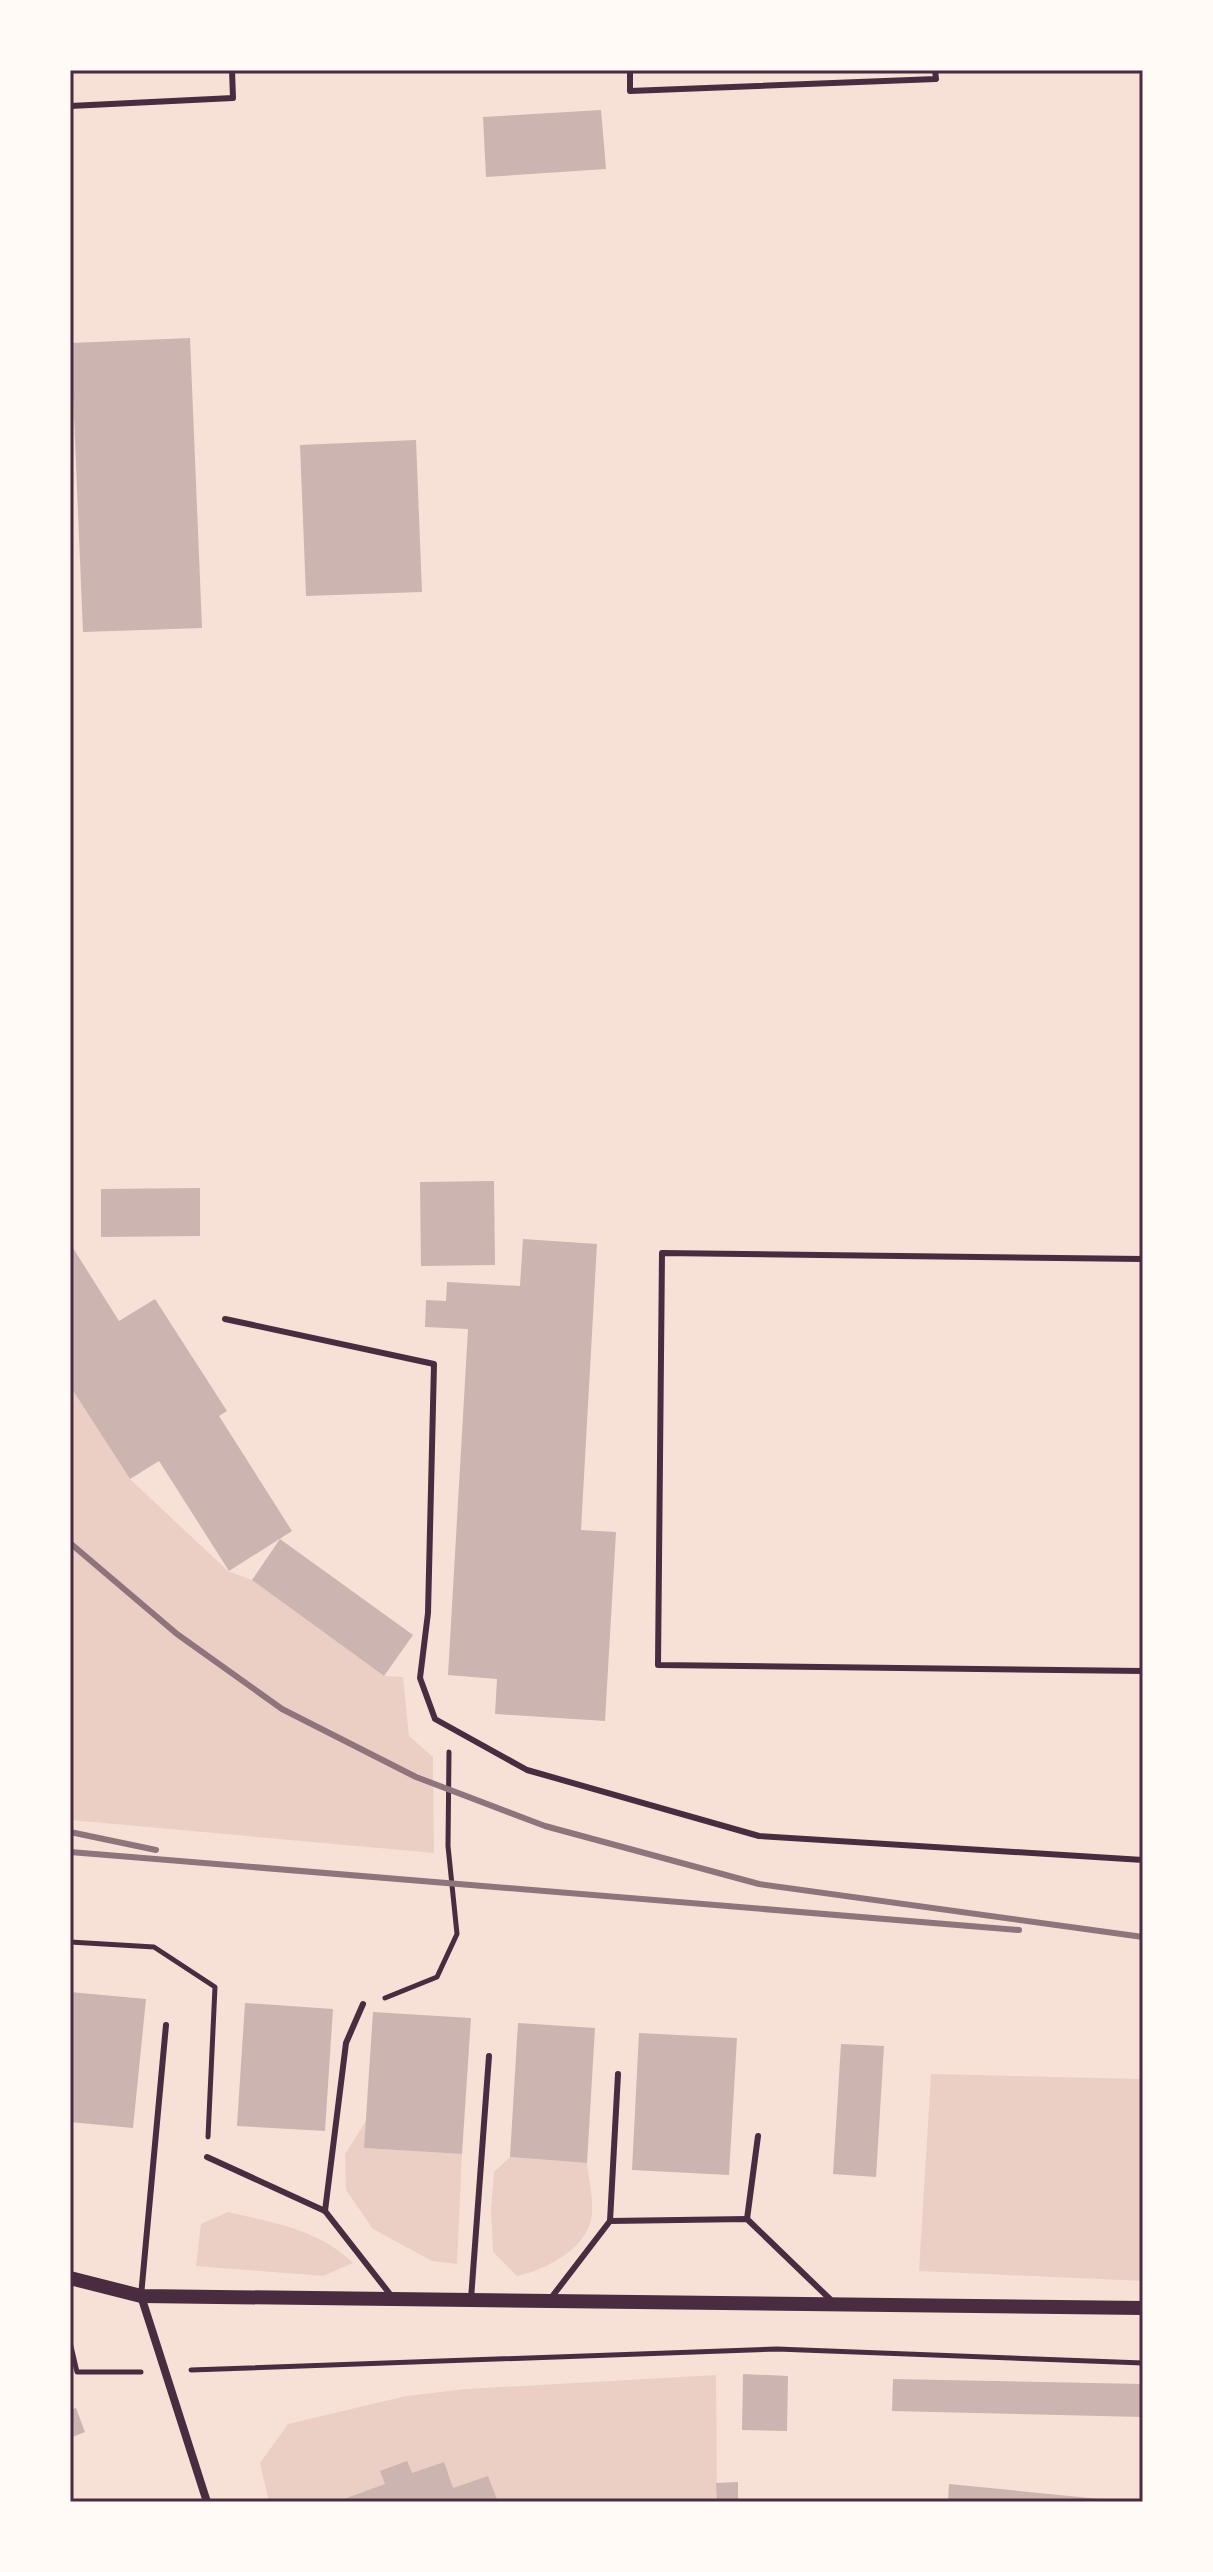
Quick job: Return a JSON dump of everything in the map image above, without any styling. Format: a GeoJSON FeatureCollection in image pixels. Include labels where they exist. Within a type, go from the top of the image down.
{"type":"FeatureCollection","features":[{"type":"Feature","properties":{"kind":"street"},"geometry":{"type":"LineString","coordinates":[[70,2278],[141,2296],[1143,2308]]}},
{"type":"Feature","properties":{"kind":"street"},"geometry":{"type":"LineString","coordinates":[[141,2296],[207,2502]]}},
{"type":"Feature","properties":{"kind":"lane"},"geometry":{"type":"LineString","coordinates":[[70,106],[233,98],[232,70]]}},
{"type":"Feature","properties":{"kind":"lane"},"geometry":{"type":"LineString","coordinates":[[630,70],[630,91],[936,79],[935,70]]}},
{"type":"Feature","properties":{"kind":"lane"},"geometry":{"type":"LineString","coordinates":[[1143,1259],[662,1253],[658,1665],[1143,1671]]}},
{"type":"Feature","properties":{"kind":"lane"},"geometry":{"type":"LineString","coordinates":[[225,1319],[434,1364],[428,1613],[420,1678],[435,1719],[527,1770],[759,1836],[1143,1860]]}},
{"type":"Feature","properties":{"kind":"lane"},"geometry":{"type":"LineString","coordinates":[[325,2211],[346,2043],[363,2004]]}},
{"type":"Feature","properties":{"kind":"lane"},"geometry":{"type":"LineString","coordinates":[[141,2296],[166,2025]]}},
{"type":"Feature","properties":{"kind":"lane"},"geometry":{"type":"LineString","coordinates":[[471,2299],[489,2056]]}},
{"type":"Feature","properties":{"kind":"lane"},"geometry":{"type":"LineString","coordinates":[[549,2300],[610,2221],[618,2074]]}},
{"type":"Feature","properties":{"kind":"lane"},"geometry":{"type":"LineString","coordinates":[[747,2219],[758,2136]]}},
{"type":"Feature","properties":{"kind":"lane"},"geometry":{"type":"LineString","coordinates":[[207,2157],[325,2211],[393,2298]]}},
{"type":"Feature","properties":{"kind":"lane"},"geometry":{"type":"LineString","coordinates":[[610,2221],[747,2219],[837,2305]]}},
{"type":"Feature","properties":{"kind":"path"},"geometry":{"type":"LineString","coordinates":[[363,2004],[406,1993],[437,1977],[457,1934],[448,1846],[450,1727]]}},
{"type":"Feature","properties":{"kind":"path"},"geometry":{"type":"LineString","coordinates":[[70,2342],[77,2372],[777,2349],[1143,2363]]}},
{"type":"Feature","properties":{"kind":"shaded area"},"geometry":{"type":"Polygon","coordinates":[[[70,1386],[130,1479],[228,1571],[252,1580],[384,1676],[403,1677],[409,1736],[433,1757],[434,1853],[70,1820],[70,1386]]]}},
{"type":"Feature","properties":{"kind":"shaded area"},"geometry":{"type":"Polygon","coordinates":[[[931,2074],[1143,2079],[1143,2281],[919,2271],[931,2074]]]}},
{"type":"Feature","properties":{"kind":"shaded area"},"geometry":{"type":"Polygon","coordinates":[[[366,2121],[365,2148],[462,2154],[457,2264],[432,2261],[373,2229],[346,2190],[345,2154],[366,2121]]]}},
{"type":"Feature","properties":{"kind":"shaded area"},"geometry":{"type":"Polygon","coordinates":[[[510,2157],[587,2163],[592,2200],[590,2225],[575,2246],[553,2263],[517,2276],[493,2252],[491,2209],[494,2172],[510,2157]]]}},
{"type":"Feature","properties":{"kind":"shaded area"},"geometry":{"type":"Polygon","coordinates":[[[228,2212],[310,2235],[339,2251],[353,2263],[323,2276],[196,2266],[201,2224],[228,2212]]]}},
{"type":"Feature","properties":{"kind":"shaded area"},"geometry":{"type":"Polygon","coordinates":[[[716,2375],[717,2502],[269,2502],[260,2463],[288,2424],[406,2396],[466,2389],[716,2375]]]}},
{"type":"Feature","properties":{"kind":"building"},"geometry":{"type":"Polygon","coordinates":[[[601,110],[606,169],[486,177],[483,117],[601,110]]]}},
{"type":"Feature","properties":{"kind":"building"},"geometry":{"type":"Polygon","coordinates":[[[190,338],[202,628],[83,632],[71,343],[190,338]]]}},
{"type":"Feature","properties":{"kind":"building"},"geometry":{"type":"Polygon","coordinates":[[[416,440],[422,592],[306,596],[300,445],[416,440]]]}},
{"type":"Feature","properties":{"kind":"building"},"geometry":{"type":"Polygon","coordinates":[[[494,1181],[495,1265],[421,1266],[420,1182],[494,1181]]]}},
{"type":"Feature","properties":{"kind":"building"},"geometry":{"type":"Polygon","coordinates":[[[200,1188],[200,1236],[101,1237],[101,1189],[200,1188]]]}},
{"type":"Feature","properties":{"kind":"building"},"geometry":{"type":"Polygon","coordinates":[[[523,1239],[597,1244],[581,1530],[616,1532],[605,1721],[495,1714],[497,1679],[448,1675],[468,1329],[425,1327],[426,1300],[446,1301],[447,1282],[520,1286],[523,1239]]]}},
{"type":"Feature","properties":{"kind":"building"},"geometry":{"type":"Polygon","coordinates":[[[73,1248],[119,1321],[155,1299],[227,1411],[219,1416],[292,1531],[229,1571],[159,1461],[130,1479],[70,1386],[73,1248]]]}},
{"type":"Feature","properties":{"kind":"building"},"geometry":{"type":"Polygon","coordinates":[[[280,1539],[413,1635],[384,1676],[252,1580],[280,1539]]]}},
{"type":"Feature","properties":{"kind":"building"},"geometry":{"type":"Polygon","coordinates":[[[70,1992],[146,1999],[133,2128],[70,2122],[70,1992]]]}},
{"type":"Feature","properties":{"kind":"building"},"geometry":{"type":"Polygon","coordinates":[[[245,2003],[333,2009],[325,2131],[237,2126],[245,2003]]]}},
{"type":"Feature","properties":{"kind":"building"},"geometry":{"type":"Polygon","coordinates":[[[373,2012],[471,2018],[462,2154],[364,2148],[373,2012]]]}},
{"type":"Feature","properties":{"kind":"building"},"geometry":{"type":"Polygon","coordinates":[[[518,2023],[595,2028],[587,2163],[510,2157],[518,2023]]]}},
{"type":"Feature","properties":{"kind":"building"},"geometry":{"type":"Polygon","coordinates":[[[639,2033],[737,2038],[729,2175],[632,2170],[639,2033]]]}},
{"type":"Feature","properties":{"kind":"building"},"geometry":{"type":"Polygon","coordinates":[[[841,2044],[884,2046],[876,2177],[833,2174],[841,2044]]]}},
{"type":"Feature","properties":{"kind":"building"},"geometry":{"type":"Polygon","coordinates":[[[743,2374],[788,2376],[787,2431],[742,2430],[743,2374]]]}},
{"type":"Feature","properties":{"kind":"building"},"geometry":{"type":"Polygon","coordinates":[[[893,2379],[1143,2384],[1143,2417],[892,2411],[893,2379]]]}},
{"type":"Feature","properties":{"kind":"building"},"geometry":{"type":"Polygon","coordinates":[[[76,2408],[85,2432],[70,2438],[70,2410],[76,2408]]]}},
{"type":"Feature","properties":{"kind":"building"},"geometry":{"type":"Polygon","coordinates":[[[407,2461],[412,2473],[444,2462],[453,2488],[488,2476],[498,2502],[336,2502],[385,2484],[380,2471],[407,2461]]]}},
{"type":"Feature","properties":{"kind":"building"},"geometry":{"type":"Polygon","coordinates":[[[738,2482],[738,2502],[717,2502],[716,2483],[738,2482]]]}},
{"type":"Feature","properties":{"kind":"building"},"geometry":{"type":"Polygon","coordinates":[[[949,2484],[1110,2500],[1110,2502],[948,2502],[949,2484]]]}},
{"type":"Feature","properties":{"kind":"railway"},"geometry":{"type":"LineString","coordinates":[[70,1543],[177,1634],[282,1709],[416,1777],[545,1826],[759,1884],[1143,1937]]}},
{"type":"Feature","properties":{"kind":"railway"},"geometry":{"type":"LineString","coordinates":[[70,1832],[156,1850]]}},
{"type":"Feature","properties":{"kind":"railway"},"geometry":{"type":"LineString","coordinates":[[70,1852],[1019,1930]]}}]}
